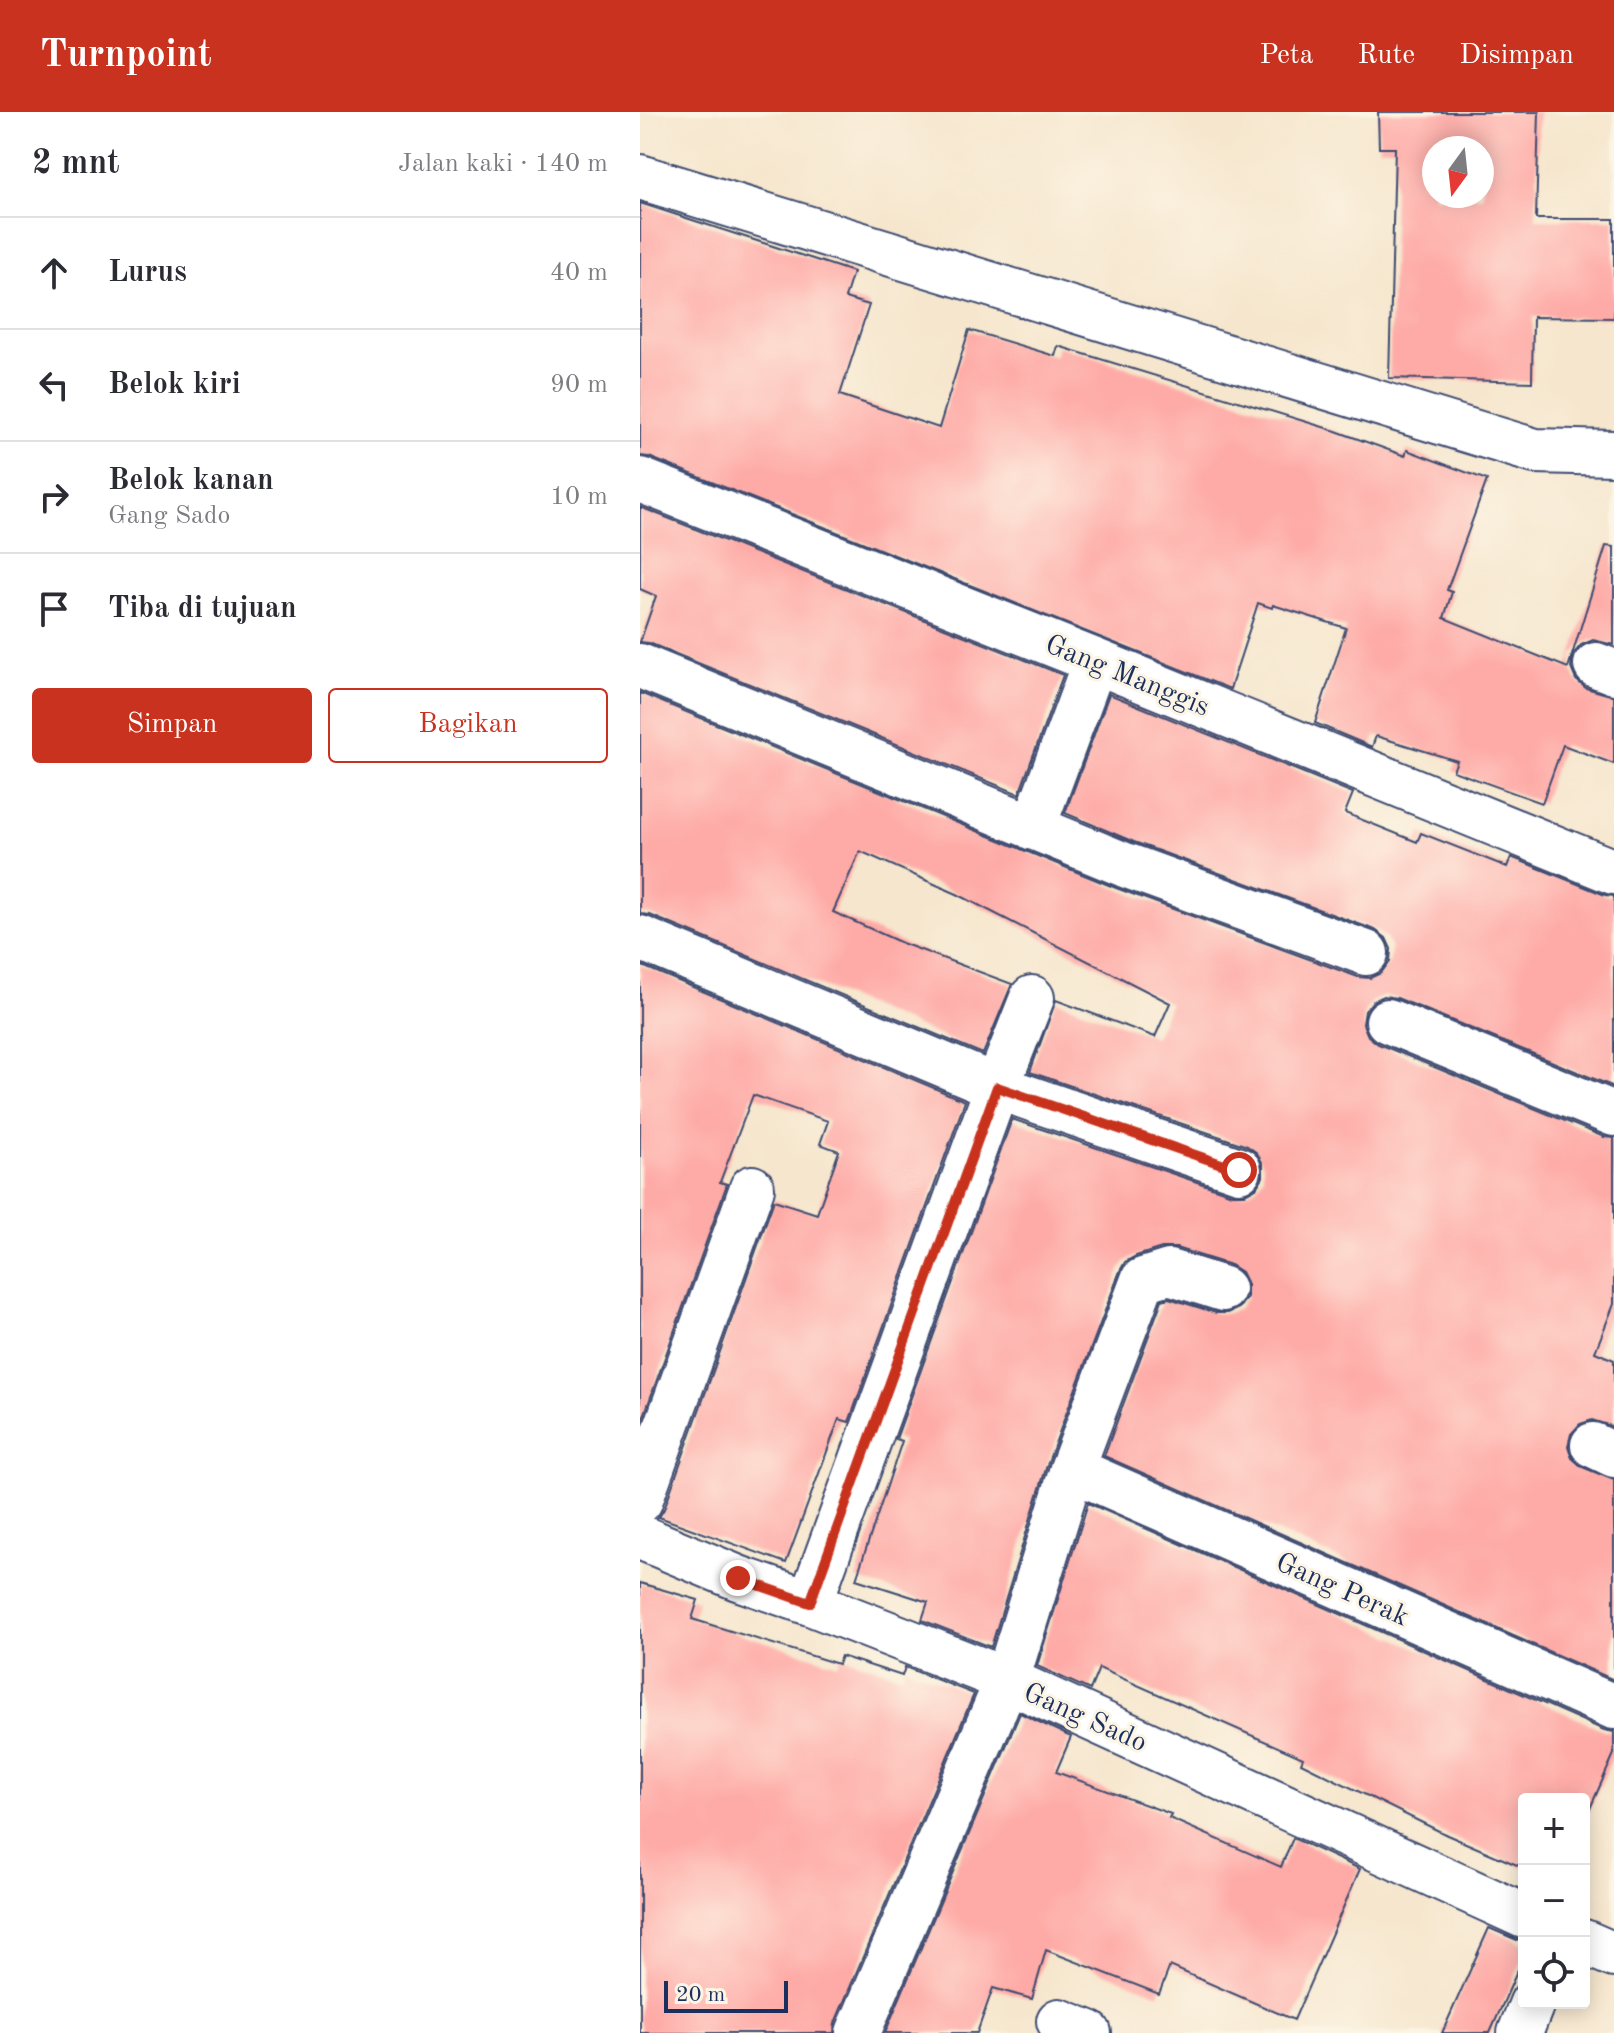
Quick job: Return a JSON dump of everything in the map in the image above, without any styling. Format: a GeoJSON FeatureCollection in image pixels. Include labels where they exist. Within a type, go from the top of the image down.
{"type":"FeatureCollection","features":[{"type":"Feature","properties":{"kind":"street"},"geometry":{"type":"LineString","coordinates":[[640,177],[1535,451],[1614,453]]}},
{"type":"Feature","properties":{"kind":"street","name":"Gang Manggis"},"geometry":{"type":"LineString","coordinates":[[640,480],[1614,872]]}},
{"type":"Feature","properties":{"kind":"street"},"geometry":{"type":"LineString","coordinates":[[1033,828],[1095,661]]}},
{"type":"Feature","properties":{"kind":"street"},"geometry":{"type":"LineString","coordinates":[[640,666],[1125,865],[1366,953]]}},
{"type":"Feature","properties":{"kind":"street"},"geometry":{"type":"LineString","coordinates":[[640,938],[997,1087],[1239,1170]]}},
{"type":"Feature","properties":{"kind":"street"},"geometry":{"type":"LineString","coordinates":[[810,1603],[1032,998]]}},
{"type":"Feature","properties":{"kind":"street"},"geometry":{"type":"LineString","coordinates":[[1388,1021],[1614,1114]]}},
{"type":"Feature","properties":{"kind":"street"},"geometry":{"type":"LineString","coordinates":[[640,1501],[752,1188]]}},
{"type":"Feature","properties":{"kind":"street"},"geometry":{"type":"LineString","coordinates":[[858,2033],[1007,1680],[1072,1469],[1143,1280],[1169,1272],[1223,1289]]}},
{"type":"Feature","properties":{"kind":"street","name":"Gang Perak"},"geometry":{"type":"LineString","coordinates":[[1072,1469],[1614,1707]]}},
{"type":"Feature","properties":{"kind":"street","name":"Gang Sado"},"geometry":{"type":"LineString","coordinates":[[640,1537],[738,1578],[1007,1680],[1518,1913]]}},
{"type":"Feature","properties":{"kind":"street"},"geometry":{"type":"LineString","coordinates":[[1590,1945],[1614,1955]]}},
{"type":"Feature","properties":{"kind":"street"},"geometry":{"type":"LineString","coordinates":[[1520,2033],[1530,2009]]}},
{"type":"Feature","properties":{"kind":"building"},"geometry":{"type":"Polygon","coordinates":[[[1378,112],[1539,112],[1536,219],[1614,219],[1614,318],[1533,317],[1532,382],[1389,378],[1395,148],[1379,148],[1378,112]]]}},
{"type":"Feature","properties":{"kind":"building"},"geometry":{"type":"Polygon","coordinates":[[[640,203],[853,272],[845,298],[869,305],[840,395],[939,428],[969,330],[1055,356],[1058,346],[1336,431],[1405,456],[1407,450],[1487,480],[1447,590],[1452,592],[1444,618],[1568,668],[1606,546],[1614,547],[1614,645],[1593,640],[1581,645],[1573,655],[1571,668],[1576,680],[1586,688],[1614,696],[1614,764],[1563,745],[1542,803],[1453,771],[1457,761],[1376,736],[1372,747],[1315,723],[1346,628],[1258,603],[1230,689],[640,456],[640,203]]]}},
{"type":"Feature","properties":{"kind":"building"},"geometry":{"type":"Polygon","coordinates":[[[640,507],[1063,675],[1019,794],[649,643],[640,642],[656,596],[640,589],[640,507]]]}},
{"type":"Feature","properties":{"kind":"building"},"geometry":{"type":"Polygon","coordinates":[[[640,693],[1116,888],[1358,977],[1370,978],[1381,973],[1390,961],[1391,949],[1386,938],[1375,930],[1134,842],[1065,813],[1109,694],[1353,793],[1345,813],[1417,842],[1421,833],[1507,867],[1511,857],[1614,896],[1614,1087],[1397,998],[1384,996],[1373,1001],[1365,1011],[1363,1024],[1368,1036],[1378,1044],[1604,1137],[1614,1138],[1614,1304],[1595,1352],[1614,1360],[1614,1427],[1592,1420],[1580,1424],[1571,1434],[1568,1446],[1572,1458],[1582,1467],[1614,1480],[1614,1680],[1104,1456],[1162,1300],[1169,1298],[1216,1313],[1228,1313],[1239,1308],[1247,1297],[1247,1284],[1241,1272],[1230,1265],[1176,1248],[1162,1248],[1136,1256],[1125,1262],[1120,1271],[1048,1462],[991,1647],[922,1620],[928,1602],[856,1579],[902,1441],[896,1439],[1012,1119],[1232,1194],[1245,1194],[1256,1188],[1263,1177],[1263,1164],[1257,1153],[1247,1146],[1030,1072],[1056,1000],[1155,1037],[1170,1003],[957,894],[860,851],[833,912],[902,943],[1012,984],[983,1054],[650,915],[640,914],[640,693]]]}},
{"type":"Feature","properties":{"kind":"building"},"geometry":{"type":"Polygon","coordinates":[[[640,965],[965,1101],[849,1422],[839,1419],[786,1563],[659,1517],[774,1200],[817,1214],[839,1151],[820,1144],[828,1121],[753,1095],[720,1182],[727,1184],[640,1427],[640,965]]]}},
{"type":"Feature","properties":{"kind":"building"},"geometry":{"type":"Polygon","coordinates":[[[1088,1503],[1614,1732],[1614,1754],[1590,1808],[1590,1793],[1518,1793],[1518,1865],[1447,1835],[1301,1763],[1303,1758],[1099,1668],[1090,1690],[1037,1666],[1088,1503]]]}},
{"type":"Feature","properties":{"kind":"building"},"geometry":{"type":"Polygon","coordinates":[[[640,1583],[698,1600],[692,1619],[838,1664],[841,1656],[902,1676],[905,1667],[974,1694],[835,2023],[834,2033],[640,2033],[640,1583]]]}},
{"type":"Feature","properties":{"kind":"building"},"geometry":{"type":"Polygon","coordinates":[[[1020,1713],[1071,1737],[1056,1772],[1171,1814],[1169,1818],[1281,1867],[1293,1838],[1360,1869],[1294,2020],[1170,1966],[1159,1994],[1046,1950],[1032,1999],[993,1988],[977,2033],[885,2033],[1020,1713]]]}},
{"type":"Feature","properties":{"kind":"building"},"geometry":{"type":"Polygon","coordinates":[[[1489,1928],[1518,1940],[1518,1970],[1490,2033],[1442,2033],[1489,1928]]]}},
{"type":"Feature","properties":{"kind":"route"},"geometry":{"type":"LineString","coordinates":[[738,1578],[810,1603],[997,1087],[1239,1170]]}}]}
